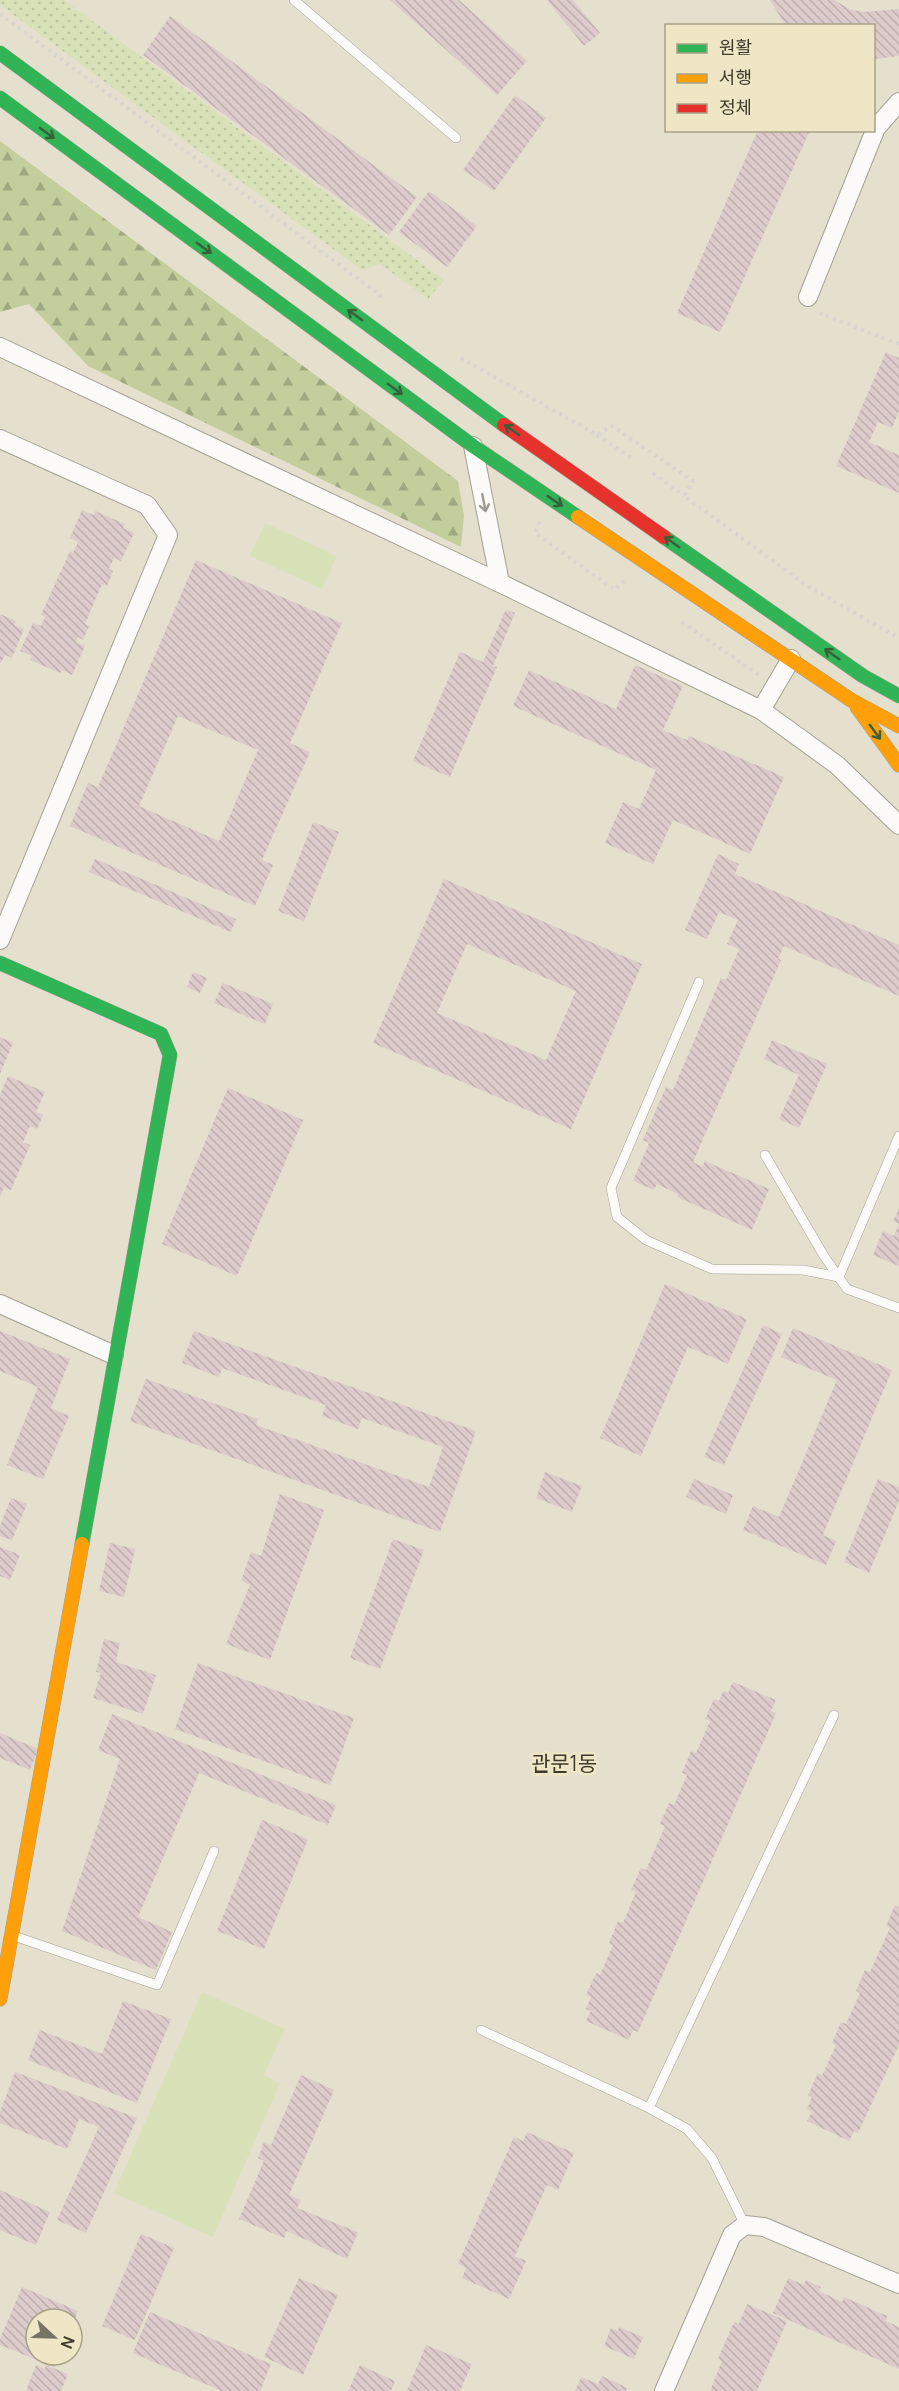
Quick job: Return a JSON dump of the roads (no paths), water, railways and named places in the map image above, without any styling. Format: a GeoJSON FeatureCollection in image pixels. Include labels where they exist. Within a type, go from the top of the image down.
{"type":"FeatureCollection","features":[{"type":"Feature","properties":{"kind":"main road"},"geometry":{"type":"LineString","coordinates":[[0,53],[490,414],[863,676],[899,696]]}},
{"type":"Feature","properties":{"kind":"main road"},"geometry":{"type":"LineString","coordinates":[[0,98],[473,446],[851,699],[899,726]]}},
{"type":"Feature","properties":{"kind":"main road"},"geometry":{"type":"LineString","coordinates":[[863,676],[899,682]]}},
{"type":"Feature","properties":{"kind":"main road"},"geometry":{"type":"LineString","coordinates":[[851,699],[899,765]]}},
{"type":"Feature","properties":{"kind":"main road"},"geometry":{"type":"LineString","coordinates":[[0,963],[161,1034],[170,1055],[114,1355],[0,1999]]}},
{"type":"Feature","properties":{"kind":"street"},"geometry":{"type":"LineString","coordinates":[[875,130],[899,102]]}},
{"type":"Feature","properties":{"kind":"street"},"geometry":{"type":"LineString","coordinates":[[808,297],[874,132]]}},
{"type":"Feature","properties":{"kind":"street"},"geometry":{"type":"LineString","coordinates":[[0,347],[500,583],[761,710],[837,765],[899,825]]}},
{"type":"Feature","properties":{"kind":"street"},"geometry":{"type":"LineString","coordinates":[[0,440],[147,505],[168,535],[0,940]]}},
{"type":"Feature","properties":{"kind":"street"},"geometry":{"type":"LineString","coordinates":[[473,446],[500,583]]}},
{"type":"Feature","properties":{"kind":"street"},"geometry":{"type":"LineString","coordinates":[[761,710],[791,659]]}},
{"type":"Feature","properties":{"kind":"street"},"geometry":{"type":"LineString","coordinates":[[0,1304],[114,1355]]}},
{"type":"Feature","properties":{"kind":"street"},"geometry":{"type":"LineString","coordinates":[[664,2391],[732,2235],[745,2225],[764,2227],[899,2284]]}},
{"type":"Feature","properties":{"kind":"lane"},"geometry":{"type":"LineString","coordinates":[[294,0],[456,138]]}},
{"type":"Feature","properties":{"kind":"lane"},"geometry":{"type":"LineString","coordinates":[[699,982],[611,1188],[617,1217],[646,1240],[712,1269],[803,1270],[839,1277]]}},
{"type":"Feature","properties":{"kind":"lane"},"geometry":{"type":"LineString","coordinates":[[839,1277],[899,1136]]}},
{"type":"Feature","properties":{"kind":"lane"},"geometry":{"type":"LineString","coordinates":[[765,1155],[847,1289],[899,1308]]}},
{"type":"Feature","properties":{"kind":"lane"},"geometry":{"type":"LineString","coordinates":[[649,2108],[834,1715]]}},
{"type":"Feature","properties":{"kind":"lane"},"geometry":{"type":"LineString","coordinates":[[11,1935],[157,1985],[214,1851]]}},
{"type":"Feature","properties":{"kind":"lane"},"geometry":{"type":"LineString","coordinates":[[481,2030],[649,2108],[687,2129],[712,2158],[745,2225]]}},
{"type":"Feature","properties":{"kind":"district","name":"관문1동"},"geometry":{"type":"Point","coordinates":[564,1764]}}]}
